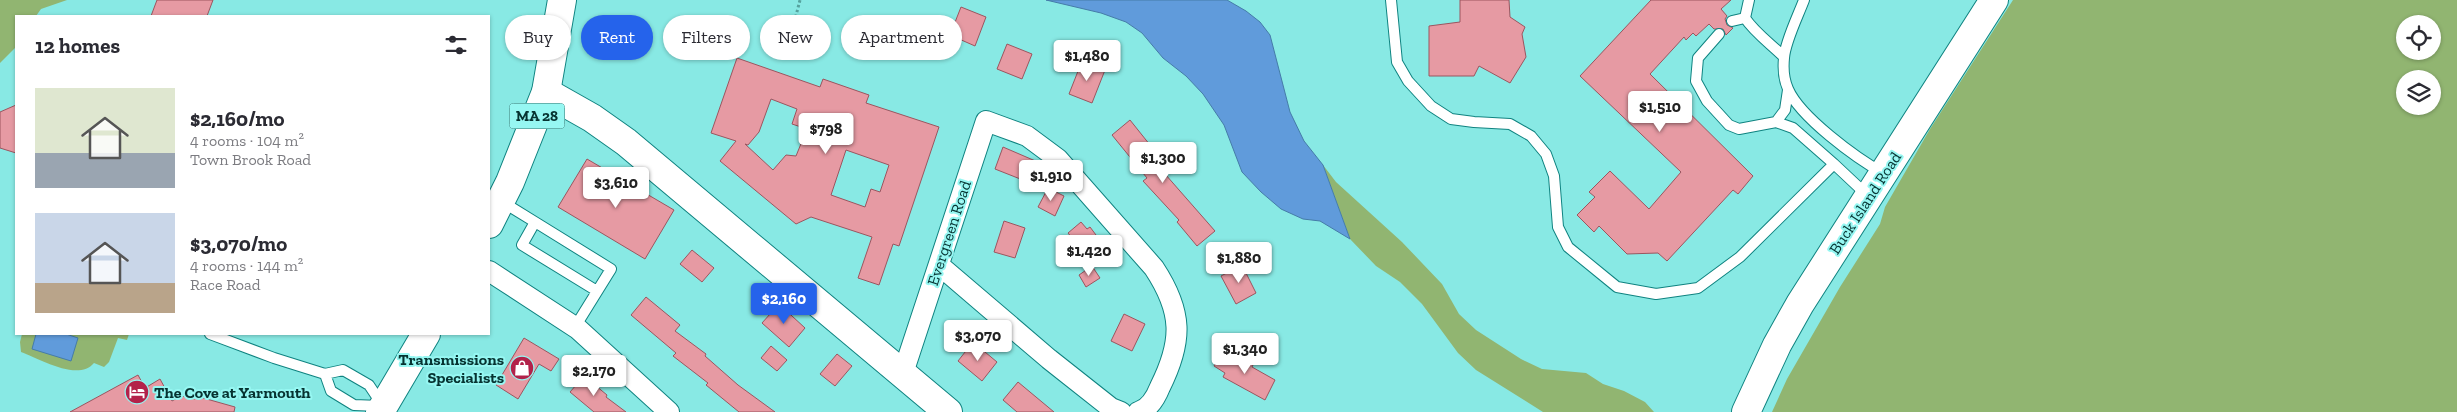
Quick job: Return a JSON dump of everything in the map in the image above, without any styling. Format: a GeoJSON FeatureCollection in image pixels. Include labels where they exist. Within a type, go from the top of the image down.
{"type":"FeatureCollection","features":[{"type":"Feature","properties":{"kind":"main road","name":"MA 28"},"geometry":{"type":"LineString","coordinates":[[495,212],[546,92],[562,0]]}},
{"type":"Feature","properties":{"kind":"main road","name":"Buck Island Road"},"geometry":{"type":"LineString","coordinates":[[1746,412],[1777,345],[1796,312],[1994,0]]}},
{"type":"Feature","properties":{"kind":"main road"},"geometry":{"type":"LineString","coordinates":[[546,92],[592,118],[626,142],[948,412]]}},
{"type":"Feature","properties":{"kind":"main road"},"geometry":{"type":"LineString","coordinates":[[385,410],[425,335]]}},
{"type":"Feature","properties":{"kind":"street","name":"Evergreen Road"},"geometry":{"type":"LineString","coordinates":[[903,373],[986,121],[1027,136],[1058,159],[1109,214],[1154,268],[1166,287],[1174,308],[1176,344],[1170,365],[1156,396],[1144,410],[1138,412]]}},
{"type":"Feature","properties":{"kind":"street"},"geometry":{"type":"LineString","coordinates":[[939,265],[1049,359],[1111,408],[1121,412]]}},
{"type":"Feature","properties":{"kind":"street"},"geometry":{"type":"LineString","coordinates":[[490,272],[575,327],[669,412]]}},
{"type":"Feature","properties":{"kind":"lane"},"geometry":{"type":"LineString","coordinates":[[1391,0],[1397,62],[1408,81],[1431,106],[1451,119],[1510,124],[1532,136],[1546,154],[1554,176],[1558,228],[1568,247],[1617,287],[1656,294],[1698,288],[1740,257],[1834,164]]}},
{"type":"Feature","properties":{"kind":"lane"},"geometry":{"type":"LineString","coordinates":[[1749,0],[1745,18],[1754,31],[1766,38],[1784,57]]}},
{"type":"Feature","properties":{"kind":"lane"},"geometry":{"type":"LineString","coordinates":[[1804,0],[1784,57],[1784,74],[1788,90],[1800,107],[1827,132],[1857,158],[1884,174]]}},
{"type":"Feature","properties":{"kind":"lane"},"geometry":{"type":"LineString","coordinates":[[1732,21],[1745,18]]}},
{"type":"Feature","properties":{"kind":"lane"},"geometry":{"type":"LineString","coordinates":[[1719,34],[1698,58],[1696,80],[1707,101],[1729,125],[1739,129],[1776,122],[1793,128],[1868,196]]}},
{"type":"Feature","properties":{"kind":"lane"},"geometry":{"type":"LineString","coordinates":[[1776,122],[1785,110],[1788,90]]}},
{"type":"Feature","properties":{"kind":"lane"},"geometry":{"type":"LineString","coordinates":[[495,212],[535,222],[611,269],[575,327]]}},
{"type":"Feature","properties":{"kind":"lane"},"geometry":{"type":"LineString","coordinates":[[535,222],[522,246],[597,291]]}},
{"type":"Feature","properties":{"kind":"lane"},"geometry":{"type":"LineString","coordinates":[[213,335],[274,358],[326,374],[343,370],[369,385],[385,410]]}},
{"type":"Feature","properties":{"kind":"lane"},"geometry":{"type":"LineString","coordinates":[[326,374],[331,391],[354,405],[385,410]]}},
{"type":"Feature","properties":{"kind":"path"},"geometry":{"type":"LineString","coordinates":[[796,15],[800,0]]}},
{"type":"Feature","properties":{"kind":"green space"},"geometry":{"type":"Polygon","coordinates":[[[0,0],[67,0],[41,9],[37,15],[15,15],[15,48],[0,63],[0,0]]]}},
{"type":"Feature","properties":{"kind":"green space"},"geometry":{"type":"Polygon","coordinates":[[[2013,0],[2457,0],[2457,412],[1772,412],[1787,379],[1840,287],[1880,224],[1885,207],[1930,129],[2013,0]]]}},
{"type":"Feature","properties":{"kind":"green space"},"geometry":{"type":"Polygon","coordinates":[[[1323,165],[1336,182],[1402,242],[1442,284],[1459,314],[1476,330],[1521,359],[1542,369],[1586,373],[1603,384],[1624,391],[1645,402],[1654,412],[1543,412],[1476,370],[1458,353],[1422,304],[1400,282],[1376,266],[1350,239],[1323,165]]]}},
{"type":"Feature","properties":{"kind":"green space"},"geometry":{"type":"Polygon","coordinates":[[[22,335],[129,335],[127,340],[118,338],[109,362],[104,367],[94,363],[87,368],[79,370],[69,370],[48,364],[21,352],[22,335]]]}},
{"type":"Feature","properties":{"kind":"water"},"geometry":{"type":"Polygon","coordinates":[[[1046,0],[1227,0],[1260,22],[1270,35],[1290,112],[1304,141],[1323,165],[1350,239],[1320,221],[1303,219],[1281,209],[1261,192],[1242,172],[1224,125],[1203,94],[1186,76],[1163,58],[1142,33],[1126,22],[1101,13],[1046,0]]]}},
{"type":"Feature","properties":{"kind":"water"},"geometry":{"type":"Polygon","coordinates":[[[36,335],[69,335],[78,338],[71,361],[32,349],[36,335]]]}},
{"type":"Feature","properties":{"kind":"building"},"geometry":{"type":"Polygon","coordinates":[[[157,0],[213,0],[207,15],[151,15],[157,0]]]}},
{"type":"Feature","properties":{"kind":"building"},"geometry":{"type":"Polygon","coordinates":[[[1460,0],[1509,0],[1510,17],[1525,27],[1522,34],[1526,57],[1510,83],[1479,66],[1474,76],[1429,76],[1429,26],[1460,22],[1460,0]]]}},
{"type":"Feature","properties":{"kind":"building"},"geometry":{"type":"Polygon","coordinates":[[[1651,0],[1731,0],[1721,9],[1727,16],[1725,19],[1727,25],[1733,28],[1726,35],[1723,29],[1714,29],[1709,24],[1696,36],[1693,33],[1686,40],[1684,37],[1650,74],[1753,176],[1738,194],[1733,190],[1667,261],[1658,253],[1627,254],[1599,226],[1594,232],[1577,215],[1595,197],[1589,192],[1610,171],[1649,209],[1681,172],[1580,76],[1651,0]]]}},
{"type":"Feature","properties":{"kind":"building"},"geometry":{"type":"Polygon","coordinates":[[[961,7],[986,17],[975,46],[962,40],[962,15],[958,15],[961,7]]]}},
{"type":"Feature","properties":{"kind":"building"},"geometry":{"type":"Polygon","coordinates":[[[1007,44],[1032,54],[1022,79],[997,69],[1007,44]]]}},
{"type":"Feature","properties":{"kind":"building"},"geometry":{"type":"Polygon","coordinates":[[[736,60],[743,60],[820,87],[823,79],[869,95],[866,103],[939,127],[899,246],[893,244],[879,285],[858,278],[872,237],[811,217],[796,224],[720,161],[736,141],[711,133],[736,60]],[[771,99],[759,132],[748,145],[745,144],[773,170],[786,155],[796,156],[807,129],[792,124],[797,109],[771,99]],[[846,150],[831,195],[865,207],[871,189],[880,192],[889,165],[846,150]]]}},
{"type":"Feature","properties":{"kind":"building"},"geometry":{"type":"Polygon","coordinates":[[[1082,61],[1105,70],[1092,103],[1069,94],[1082,61]]]}},
{"type":"Feature","properties":{"kind":"building"},"geometry":{"type":"Polygon","coordinates":[[[15,105],[15,153],[0,148],[0,112],[15,105]]]}},
{"type":"Feature","properties":{"kind":"building"},"geometry":{"type":"Polygon","coordinates":[[[1130,120],[1150,145],[1144,150],[1215,231],[1197,246],[1177,222],[1179,220],[1143,181],[1147,178],[1112,135],[1130,120]]]}},
{"type":"Feature","properties":{"kind":"building"},"geometry":{"type":"Polygon","coordinates":[[[1003,147],[1047,166],[1038,186],[995,169],[1003,147]]]}},
{"type":"Feature","properties":{"kind":"building"},"geometry":{"type":"Polygon","coordinates":[[[587,159],[674,210],[645,259],[558,207],[587,159]]]}},
{"type":"Feature","properties":{"kind":"building"},"geometry":{"type":"Polygon","coordinates":[[[1048,188],[1064,196],[1055,216],[1038,207],[1048,188]]]}},
{"type":"Feature","properties":{"kind":"building"},"geometry":{"type":"Polygon","coordinates":[[[1004,221],[1025,228],[1015,258],[994,252],[1004,221]]]}},
{"type":"Feature","properties":{"kind":"building"},"geometry":{"type":"Polygon","coordinates":[[[1081,222],[1087,229],[1090,227],[1105,247],[1089,259],[1068,233],[1081,222]]]}},
{"type":"Feature","properties":{"kind":"building"},"geometry":{"type":"Polygon","coordinates":[[[692,250],[714,268],[702,282],[680,264],[692,250]]]}},
{"type":"Feature","properties":{"kind":"building"},"geometry":{"type":"Polygon","coordinates":[[[1242,265],[1256,293],[1236,304],[1221,276],[1242,265]]]}},
{"type":"Feature","properties":{"kind":"building"},"geometry":{"type":"Polygon","coordinates":[[[1092,266],[1100,278],[1086,287],[1079,275],[1092,266]]]}},
{"type":"Feature","properties":{"kind":"building"},"geometry":{"type":"Polygon","coordinates":[[[646,297],[680,325],[675,331],[706,354],[705,356],[738,385],[775,412],[739,412],[706,385],[708,383],[673,356],[676,353],[631,315],[646,297]]]}},
{"type":"Feature","properties":{"kind":"building"},"geometry":{"type":"Polygon","coordinates":[[[779,304],[805,328],[789,347],[762,323],[779,304]]]}},
{"type":"Feature","properties":{"kind":"building"},"geometry":{"type":"Polygon","coordinates":[[[1124,314],[1145,324],[1132,351],[1111,341],[1124,314]]]}},
{"type":"Feature","properties":{"kind":"building","name":"Transmissions Specialists"},"geometry":{"type":"Polygon","coordinates":[[[524,338],[559,359],[551,371],[539,364],[518,399],[496,385],[524,338]]]}},
{"type":"Feature","properties":{"kind":"building"},"geometry":{"type":"Polygon","coordinates":[[[973,342],[997,362],[982,381],[958,361],[973,342]]]}},
{"type":"Feature","properties":{"kind":"building"},"geometry":{"type":"Polygon","coordinates":[[[771,346],[787,360],[777,371],[761,358],[771,346]]]}},
{"type":"Feature","properties":{"kind":"building"},"geometry":{"type":"Polygon","coordinates":[[[1222,352],[1238,362],[1243,354],[1255,361],[1252,367],[1275,380],[1265,400],[1223,377],[1225,373],[1214,366],[1222,352]]]}},
{"type":"Feature","properties":{"kind":"building"},"geometry":{"type":"Polygon","coordinates":[[[837,354],[852,366],[835,386],[820,374],[837,354]]]}},
{"type":"Feature","properties":{"kind":"building","name":"The Cove at Yarmouth"},"geometry":{"type":"Polygon","coordinates":[[[138,375],[145,388],[160,379],[172,401],[181,396],[195,399],[196,396],[235,407],[234,412],[70,412],[138,375]]]}},
{"type":"Feature","properties":{"kind":"building"},"geometry":{"type":"Polygon","coordinates":[[[584,376],[607,395],[606,397],[626,412],[594,412],[570,392],[584,376]]]}},
{"type":"Feature","properties":{"kind":"building"},"geometry":{"type":"Polygon","coordinates":[[[1018,382],[1054,412],[1017,412],[1003,400],[1018,382]]]}},
{"type":"Feature","properties":{"kind":"place","name":"Transmissions Specialists"},"geometry":{"type":"Point","coordinates":[522,368]}},
{"type":"Feature","properties":{"kind":"place","name":"The Cove at Yarmouth"},"geometry":{"type":"Point","coordinates":[137,392]}}]}
